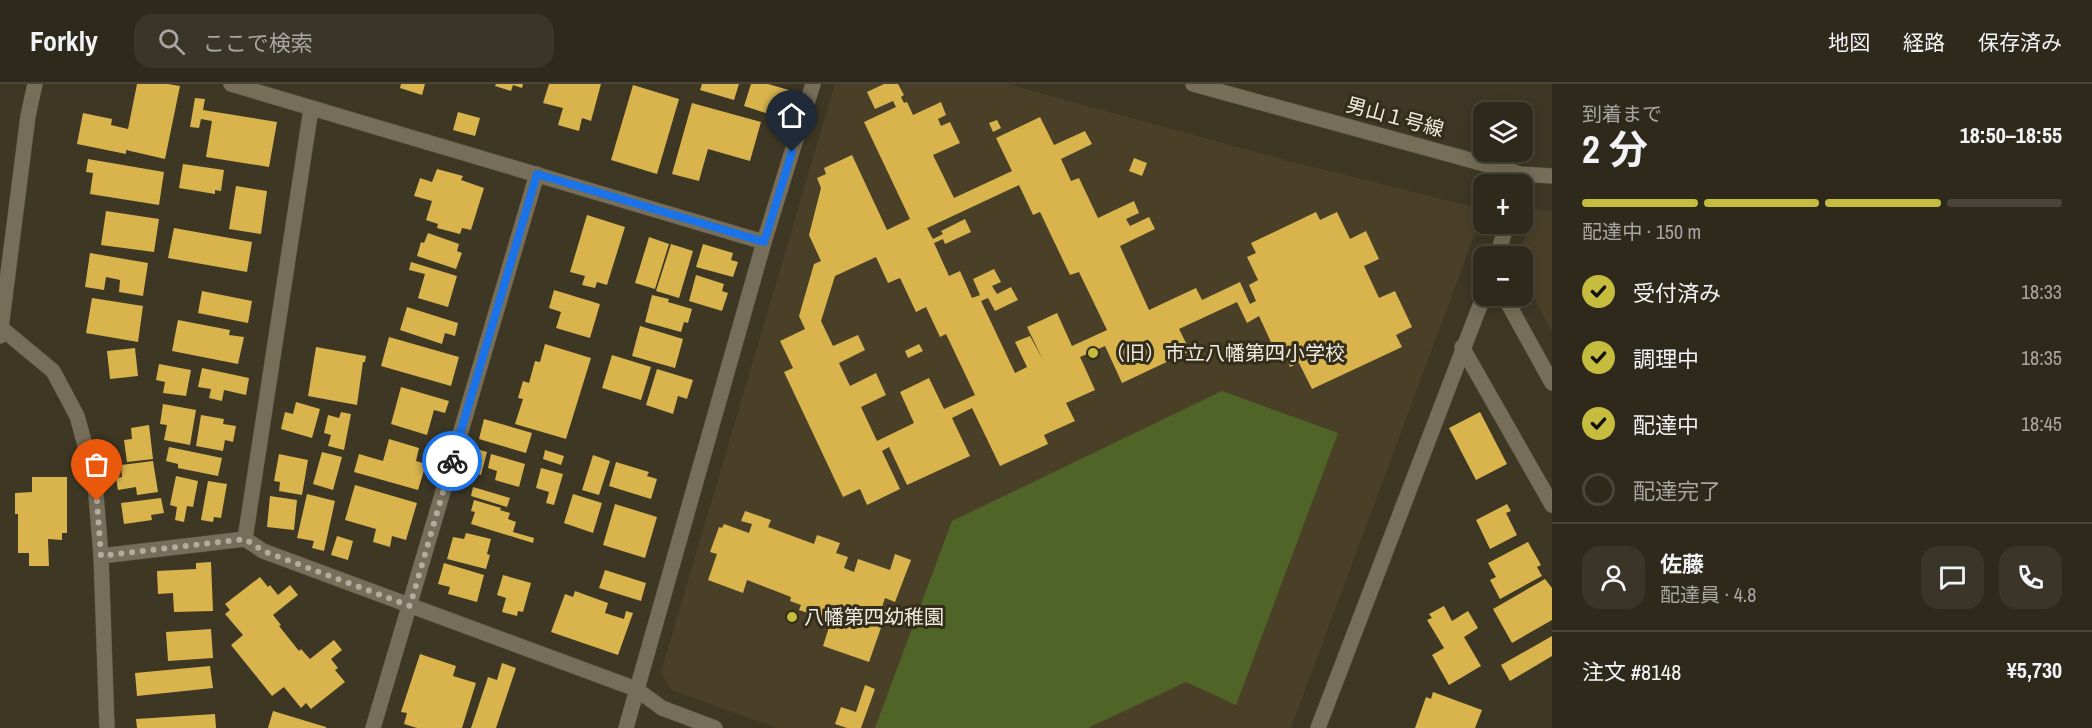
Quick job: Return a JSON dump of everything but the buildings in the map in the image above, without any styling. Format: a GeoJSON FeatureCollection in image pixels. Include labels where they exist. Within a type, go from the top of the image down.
{"type":"FeatureCollection","features":[{"type":"Feature","properties":{"kind":"street"},"geometry":{"type":"LineString","coordinates":[[35,84],[28,116],[1,330],[53,371],[77,417],[95,482],[101,556],[107,728]]}},
{"type":"Feature","properties":{"kind":"street"},"geometry":{"type":"LineString","coordinates":[[231,84],[764,242]]}},
{"type":"Feature","properties":{"kind":"street"},"geometry":{"type":"LineString","coordinates":[[626,728],[764,242],[813,84]]}},
{"type":"Feature","properties":{"kind":"street","name":"男山１号線"},"geometry":{"type":"LineString","coordinates":[[1193,84],[1503,174]]}},
{"type":"Feature","properties":{"kind":"street"},"geometry":{"type":"LineString","coordinates":[[245,539],[311,109]]}},
{"type":"Feature","properties":{"kind":"street"},"geometry":{"type":"LineString","coordinates":[[373,728],[537,174]]}},
{"type":"Feature","properties":{"kind":"street","name":"男山１号線"},"geometry":{"type":"LineString","coordinates":[[1533,178],[1552,176]]}},
{"type":"Feature","properties":{"kind":"street"},"geometry":{"type":"LineString","coordinates":[[1318,728],[1479,306]]}},
{"type":"Feature","properties":{"kind":"street"},"geometry":{"type":"LineString","coordinates":[[1510,306],[1552,383]]}},
{"type":"Feature","properties":{"kind":"street"},"geometry":{"type":"LineString","coordinates":[[1462,347],[1552,505]]}},
{"type":"Feature","properties":{"kind":"street"},"geometry":{"type":"LineString","coordinates":[[101,556],[245,539],[263,551],[636,689],[662,708],[715,728]]}},
{"type":"Feature","properties":{"kind":"shaded area","name":"（旧）市立八幡第四小学校"},"geometry":{"type":"Polygon","coordinates":[[[835,84],[1007,84],[1288,161],[1473,207],[1475,234],[1291,728],[777,728],[671,690],[661,672],[835,84]]]}},
{"type":"Feature","properties":{"kind":"shaded area"},"geometry":{"type":"Polygon","coordinates":[[[1534,209],[1552,211],[1552,331],[1533,297],[1533,246],[1522,246],[1526,234],[1533,234],[1534,209]]]}},
{"type":"Feature","properties":{"kind":"green space"},"geometry":{"type":"Polygon","coordinates":[[[1222,391],[1338,433],[1236,705],[1186,682],[1088,728],[875,728],[952,521],[1222,391]]]}},
{"type":"Feature","properties":{"kind":"way so far"},"geometry":{"type":"LineString","coordinates":[[97,501],[101,556],[245,539],[263,551],[410,606],[452,461]]}},
{"type":"Feature","properties":{"kind":"place","name":"（旧）市立八幡第四小学校"},"geometry":{"type":"Point","coordinates":[1093,353]}},
{"type":"Feature","properties":{"kind":"place","name":"八幡第四幼稚園"},"geometry":{"type":"Point","coordinates":[792,617]}},
{"type":"Feature","properties":{"kind":"route"},"geometry":{"type":"LineString","coordinates":[[452,461],[537,174],[764,242],[792,152]]}}]}
